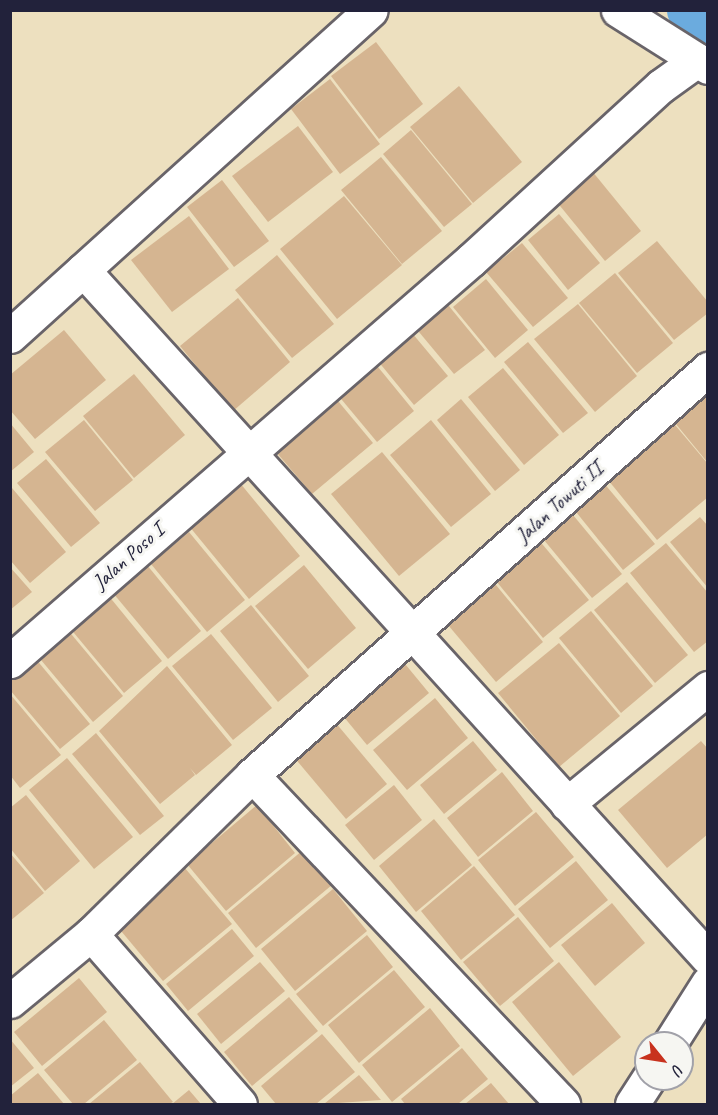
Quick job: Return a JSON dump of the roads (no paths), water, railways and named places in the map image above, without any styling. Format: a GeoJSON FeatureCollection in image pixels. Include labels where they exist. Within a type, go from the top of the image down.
{"type":"FeatureCollection","features":[{"type":"Feature","properties":{"kind":"street"},"geometry":{"type":"LineString","coordinates":[[10,336],[371,10]]}},
{"type":"Feature","properties":{"kind":"street"},"geometry":{"type":"LineString","coordinates":[[618,10],[702,64]]}},
{"type":"Feature","properties":{"kind":"street","name":"Jalan Poso I"},"geometry":{"type":"LineString","coordinates":[[10,661],[246,451],[702,64]]}},
{"type":"Feature","properties":{"kind":"street"},"geometry":{"type":"LineString","coordinates":[[83,270],[411,637],[708,958]]}},
{"type":"Feature","properties":{"kind":"street","name":"Jalan Towuti II"},"geometry":{"type":"LineString","coordinates":[[10,1001],[91,934],[252,775],[411,637],[708,369]]}},
{"type":"Feature","properties":{"kind":"street"},"geometry":{"type":"LineString","coordinates":[[567,804],[708,688]]}},
{"type":"Feature","properties":{"kind":"street"},"geometry":{"type":"LineString","coordinates":[[252,775],[563,1104]]}},
{"type":"Feature","properties":{"kind":"street"},"geometry":{"type":"LineString","coordinates":[[91,934],[240,1104]]}},
{"type":"Feature","properties":{"kind":"street"},"geometry":{"type":"LineString","coordinates":[[678,1031],[708,983]]}},
{"type":"Feature","properties":{"kind":"street"},"geometry":{"type":"LineString","coordinates":[[632,1104],[640,1091]]}},
{"type":"Feature","properties":{"kind":"waterway"},"geometry":{"type":"LineString","coordinates":[[689,10],[708,21]]}}]}
